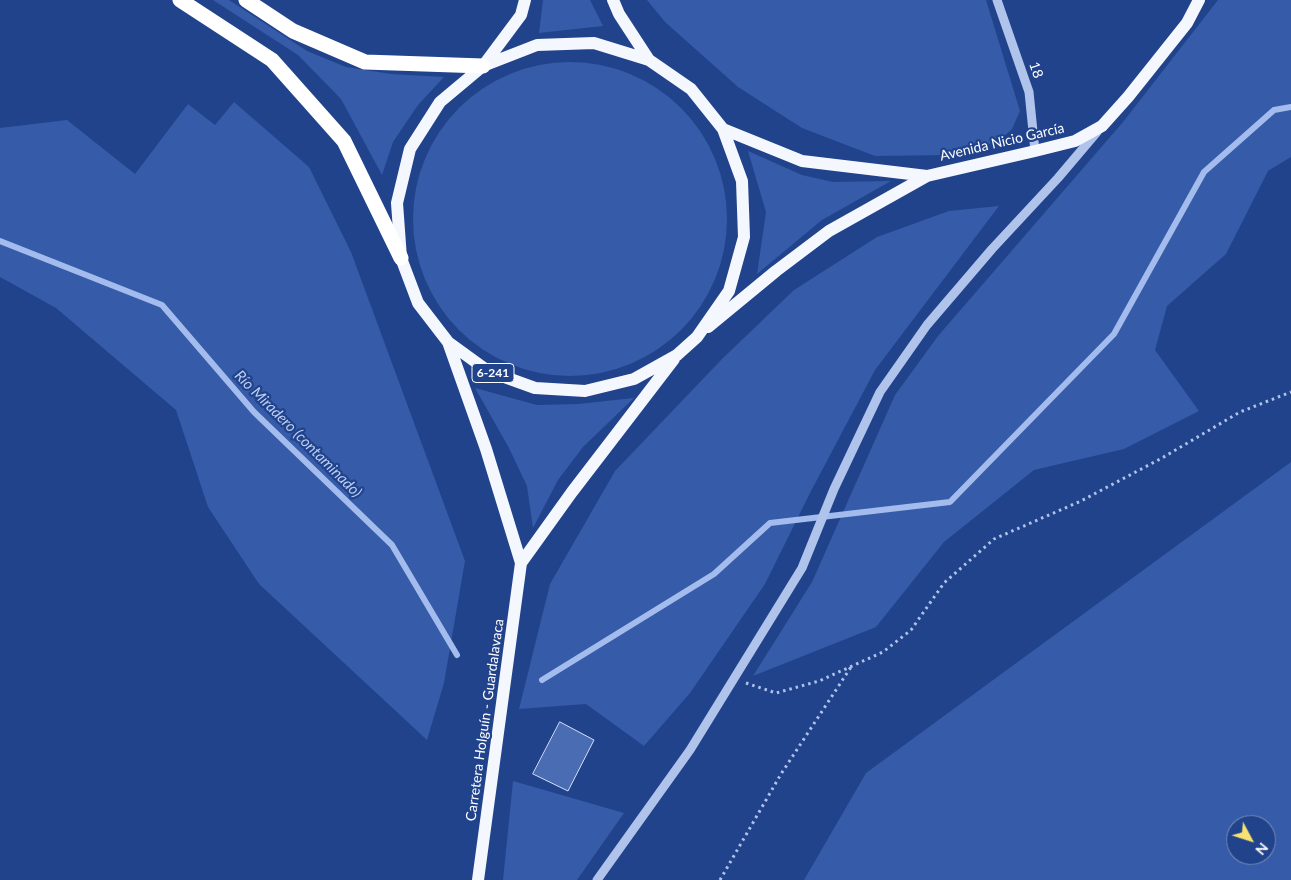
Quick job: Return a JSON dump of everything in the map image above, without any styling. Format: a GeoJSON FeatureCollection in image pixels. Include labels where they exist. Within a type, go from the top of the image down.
{"type":"FeatureCollection","features":[{"type":"Feature","properties":{"kind":"highway"},"geometry":{"type":"LineString","coordinates":[[180,0],[272,60],[344,141],[401,258]]}},
{"type":"Feature","properties":{"kind":"highway"},"geometry":{"type":"LineString","coordinates":[[246,0],[293,31],[365,62],[483,66]]}},
{"type":"Feature","properties":{"kind":"main road","name":"6-241"},"geometry":{"type":"LineString","coordinates":[[483,66],[537,45],[594,43],[649,60],[691,89],[723,129],[742,181],[744,237],[729,291],[697,337],[678,354],[634,380],[585,391],[535,388],[488,371],[448,342],[418,304],[401,258],[397,203],[410,149],[440,102],[483,66],[521,15],[525,0]]}},
{"type":"Feature","properties":{"kind":"main road","name":"6-241"},"geometry":{"type":"LineString","coordinates":[[613,0],[619,14],[649,60]]}},
{"type":"Feature","properties":{"kind":"main road","name":"Avenida Nicio García"},"geometry":{"type":"LineString","coordinates":[[927,176],[1075,141],[1102,126],[1128,98],[1187,24],[1199,0]]}},
{"type":"Feature","properties":{"kind":"main road"},"geometry":{"type":"LineString","coordinates":[[723,129],[802,161],[927,176]]}},
{"type":"Feature","properties":{"kind":"main road"},"geometry":{"type":"LineString","coordinates":[[697,337],[828,230],[927,176]]}},
{"type":"Feature","properties":{"kind":"main road","name":"Carretera Holguín - Guardalavaca"},"geometry":{"type":"LineString","coordinates":[[448,342],[486,449],[521,563],[478,880]]}},
{"type":"Feature","properties":{"kind":"main road","name":"Carretera Holguín - Guardalavaca"},"geometry":{"type":"LineString","coordinates":[[521,563],[572,492],[678,354]]}},
{"type":"Feature","properties":{"kind":"street","name":"18"},"geometry":{"type":"LineString","coordinates":[[997,0],[1029,92],[1035,151]]}},
{"type":"Feature","properties":{"kind":"street"},"geometry":{"type":"LineString","coordinates":[[597,880],[690,750],[802,568],[834,489],[880,392],[927,326],[992,249],[1058,178],[1102,126]]}},
{"type":"Feature","properties":{"kind":"path"},"geometry":{"type":"LineString","coordinates":[[734,679],[776,693],[820,681],[883,652],[911,630],[944,583],[994,539],[1081,501],[1162,458],[1240,412],[1291,392]]}},
{"type":"Feature","properties":{"kind":"path"},"geometry":{"type":"LineString","coordinates":[[720,880],[781,774],[851,666]]}},
{"type":"Feature","properties":{"kind":"shaded area"},"geometry":{"type":"Polygon","coordinates":[[[213,0],[229,0],[307,51],[346,67],[391,74],[444,77],[418,105],[393,142],[382,175],[341,99],[298,55],[213,0]]]}},
{"type":"Feature","properties":{"kind":"shaded area"},"geometry":{"type":"Polygon","coordinates":[[[543,0],[590,0],[603,26],[539,33],[543,0]]]}},
{"type":"Feature","properties":{"kind":"shaded area"},"geometry":{"type":"Polygon","coordinates":[[[647,0],[986,0],[1020,111],[1012,129],[998,142],[951,155],[875,156],[802,128],[738,87],[665,22],[647,0]]]}},
{"type":"Feature","properties":{"kind":"shaded area"},"geometry":{"type":"Polygon","coordinates":[[[1218,0],[1291,0],[1291,157],[1268,171],[1226,254],[1167,306],[1155,350],[1199,411],[1124,449],[1034,470],[944,542],[876,627],[753,676],[812,582],[895,395],[938,336],[1123,122],[1218,0]]]}},
{"type":"Feature","properties":{"kind":"shaded area"},"geometry":{"type":"Polygon","coordinates":[[[570,62],[601,65],[630,74],[657,88],[681,108],[701,132],[715,159],[724,188],[727,219],[724,250],[715,279],[701,306],[681,330],[657,350],[630,364],[601,373],[570,376],[539,373],[510,364],[483,350],[459,330],[439,306],[425,279],[416,250],[413,219],[416,188],[425,159],[439,132],[459,108],[483,88],[510,74],[539,65],[570,62]]]}},
{"type":"Feature","properties":{"kind":"shaded area"},"geometry":{"type":"Polygon","coordinates":[[[234,102],[309,167],[351,252],[465,561],[444,683],[427,740],[259,584],[208,507],[176,410],[56,308],[0,277],[0,128],[67,120],[135,174],[188,104],[215,125],[234,102]]]}},
{"type":"Feature","properties":{"kind":"shaded area"},"geometry":{"type":"Polygon","coordinates":[[[748,151],[802,175],[833,182],[891,181],[822,220],[757,274],[766,212],[748,151]]]}},
{"type":"Feature","properties":{"kind":"shaded area"},"geometry":{"type":"Polygon","coordinates":[[[999,206],[875,370],[810,493],[765,584],[690,693],[644,746],[586,704],[519,709],[550,584],[615,471],[723,358],[794,290],[877,237],[949,211],[999,206]]]}},
{"type":"Feature","properties":{"kind":"shaded area"},"geometry":{"type":"Polygon","coordinates":[[[475,388],[537,405],[578,404],[634,398],[583,447],[558,480],[533,528],[527,486],[509,448],[475,388]]]}},
{"type":"Feature","properties":{"kind":"shaded area"},"geometry":{"type":"Polygon","coordinates":[[[1291,462],[1291,880],[804,880],[866,773],[1291,462]]]}},
{"type":"Feature","properties":{"kind":"shaded area"},"geometry":{"type":"Polygon","coordinates":[[[513,781],[624,813],[577,880],[503,880],[513,781]]]}},
{"type":"Feature","properties":{"kind":"building"},"geometry":{"type":"Polygon","coordinates":[[[560,722],[594,740],[568,791],[533,774],[560,722]]]}},
{"type":"Feature","properties":{"kind":"waterway"},"geometry":{"type":"LineString","coordinates":[[542,680],[714,574],[770,523],[950,502],[1114,334],[1204,172],[1274,110],[1291,107]]}},
{"type":"Feature","properties":{"kind":"waterway","name":"Río Miradero (contaminado)"},"geometry":{"type":"LineString","coordinates":[[0,241],[162,305],[254,412],[392,545],[457,655]]}}]}
